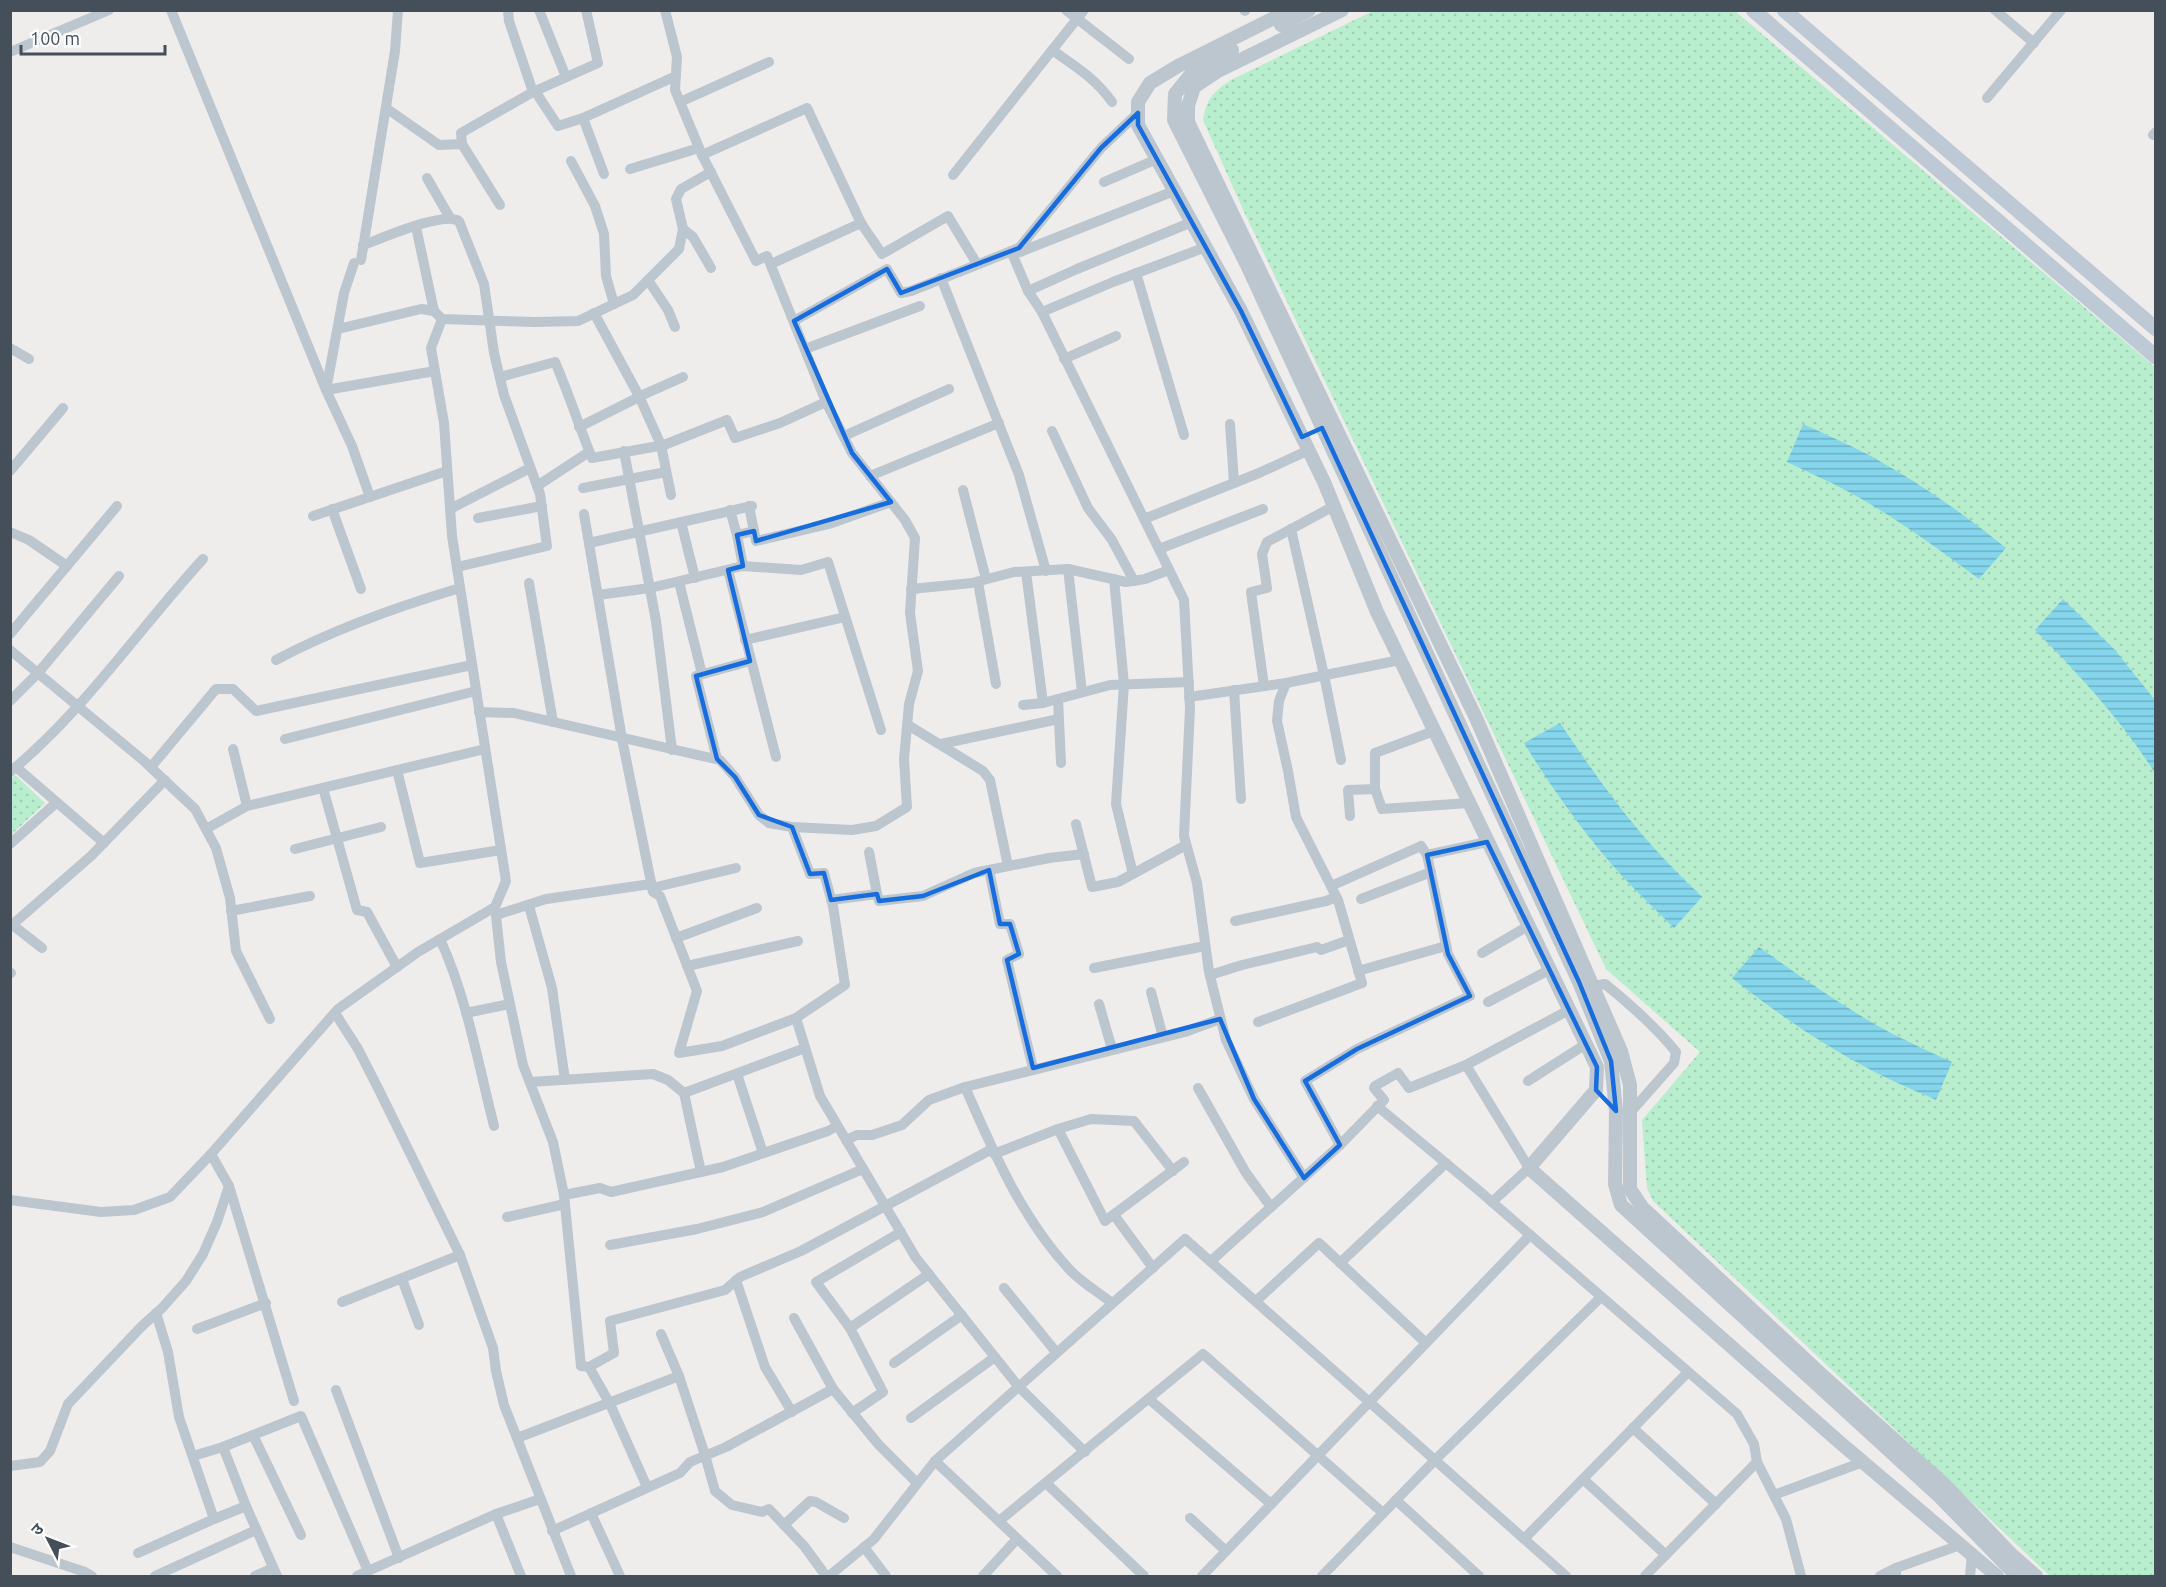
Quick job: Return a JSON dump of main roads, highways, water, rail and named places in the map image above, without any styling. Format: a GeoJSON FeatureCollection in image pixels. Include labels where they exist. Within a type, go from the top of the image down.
{"type":"FeatureCollection","features":[{"type":"Feature","properties":{"kind":"main road"},"geometry":{"type":"LineString","coordinates":[[1753,10],[2156,357]]}},
{"type":"Feature","properties":{"kind":"main road"},"geometry":{"type":"LineString","coordinates":[[1784,10],[2156,330]]}},
{"type":"Feature","properties":{"kind":"water"},"geometry":{"type":"Polygon","coordinates":[[[1803,424],[1861,451],[1905,476],[1957,510],[2006,548],[1979,579],[1932,544],[1883,512],[1841,488],[1787,462],[1803,424]]]}},
{"type":"Feature","properties":{"kind":"water"},"geometry":{"type":"Polygon","coordinates":[[[2063,599],[2115,650],[2155,700],[2155,773],[2099,698],[2035,630],[2063,599]]]}},
{"type":"Feature","properties":{"kind":"water"},"geometry":{"type":"Polygon","coordinates":[[[1560,723],[1629,818],[1702,897],[1674,928],[1622,876],[1595,845],[1558,795],[1524,743],[1560,723]]]}},
{"type":"Feature","properties":{"kind":"water"},"geometry":{"type":"Polygon","coordinates":[[[1759,947],[1872,1022],[1952,1062],[1936,1100],[1877,1073],[1833,1049],[1781,1015],[1732,978],[1759,947]]]}}]}
